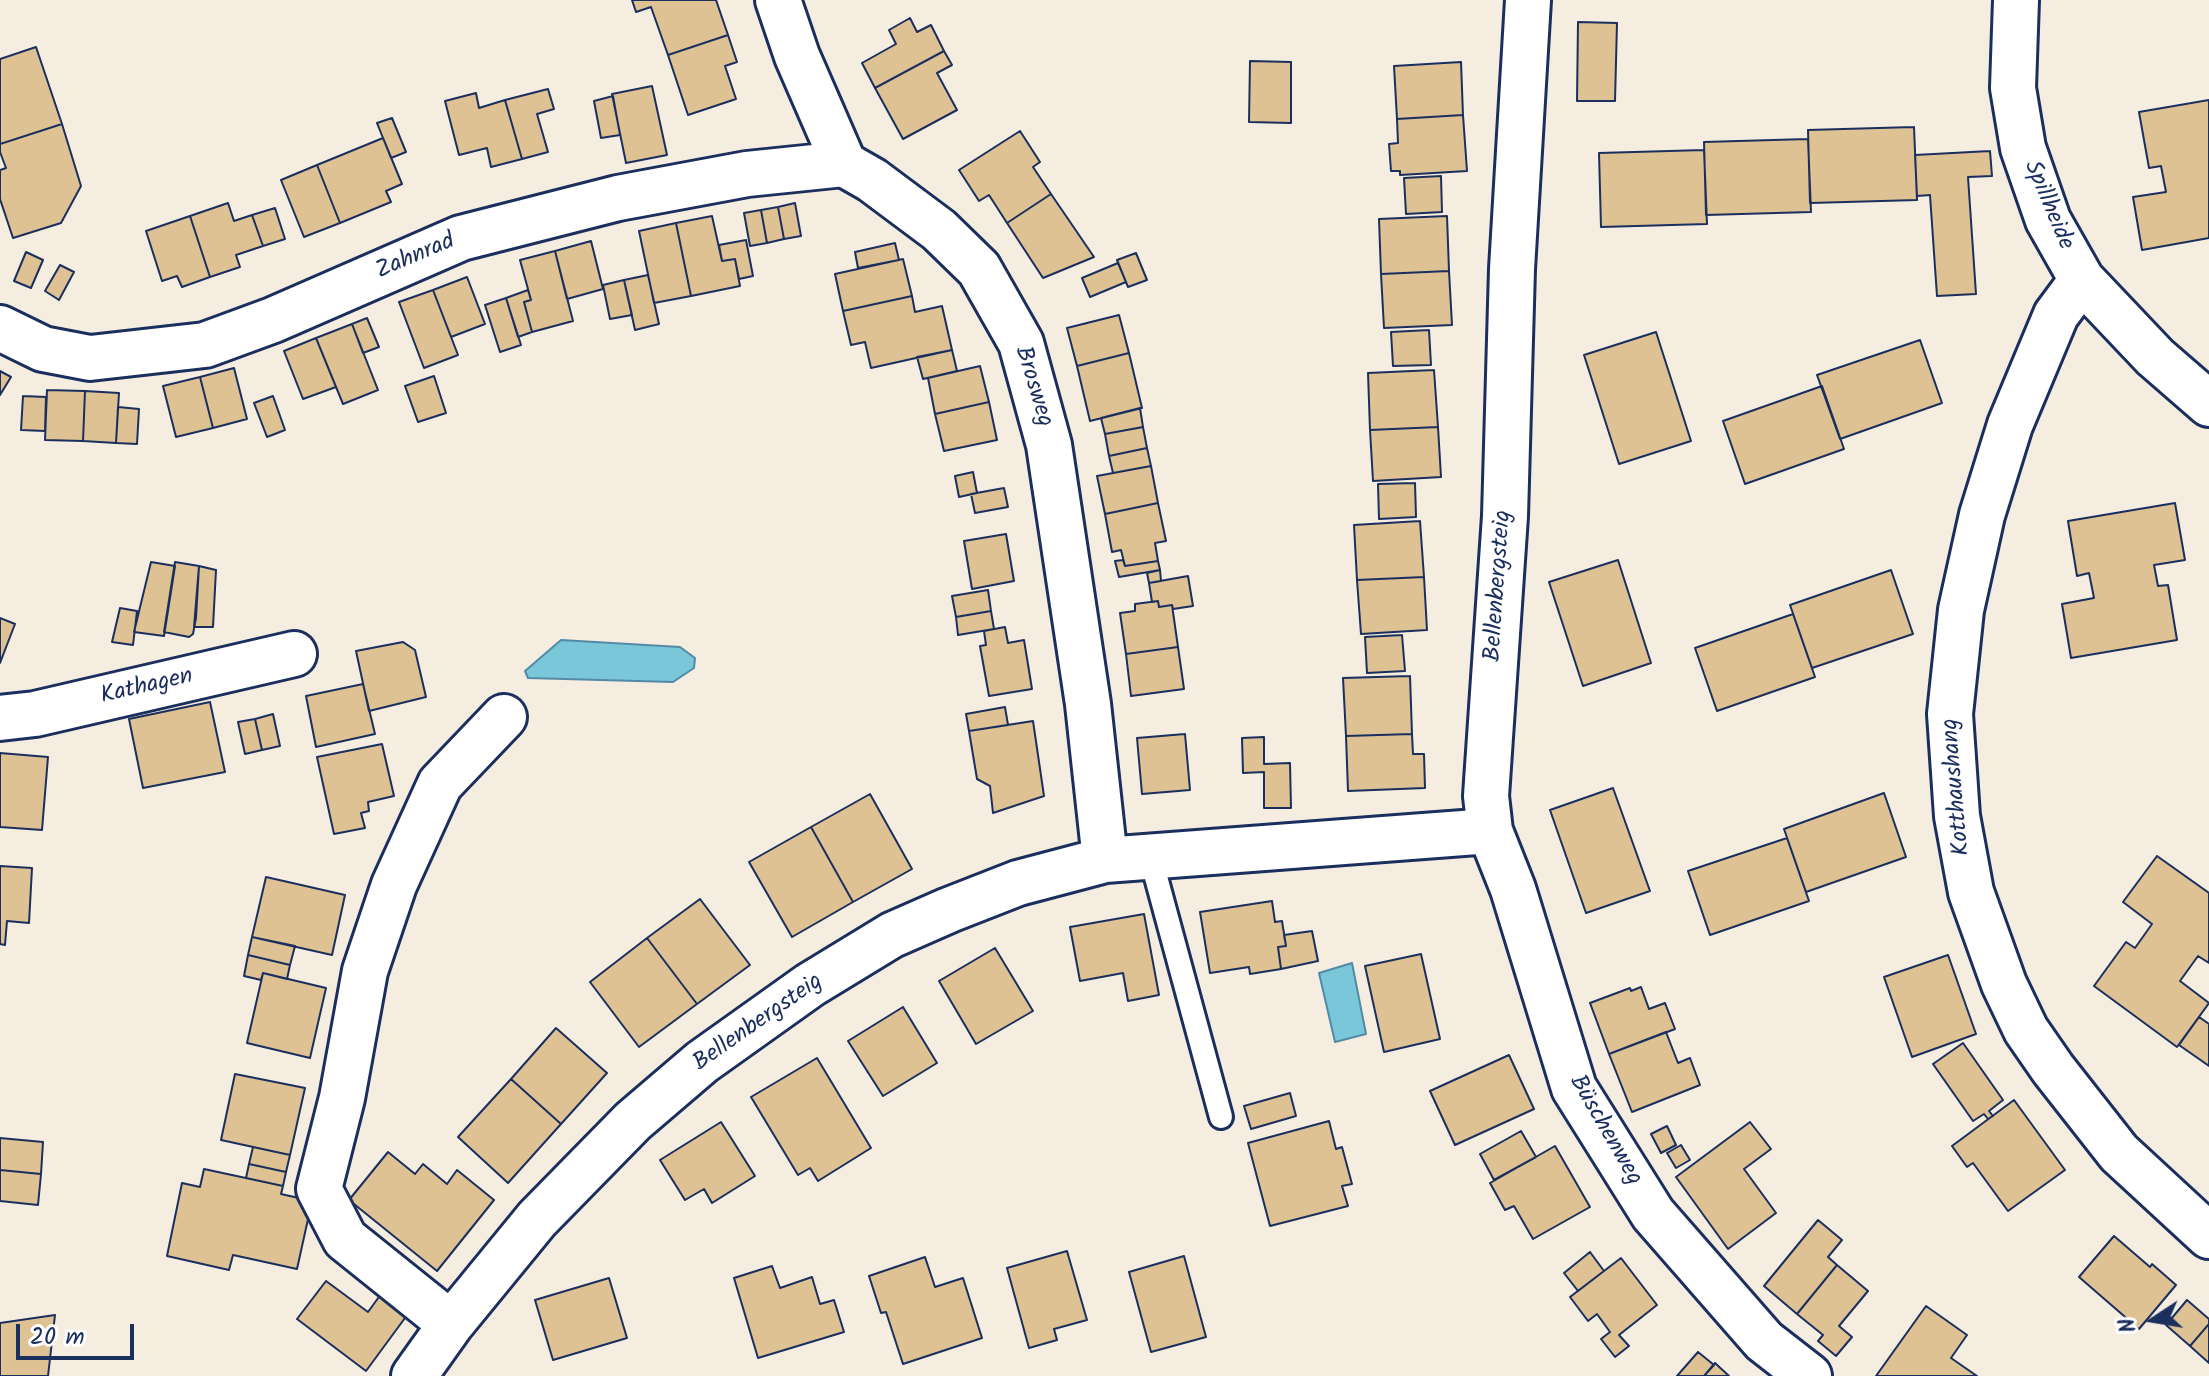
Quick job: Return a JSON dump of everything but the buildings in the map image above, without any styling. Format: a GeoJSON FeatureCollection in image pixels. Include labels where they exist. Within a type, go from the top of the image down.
{"type":"FeatureCollection","features":[{"type":"Feature","properties":{"kind":"street"},"geometry":{"type":"LineString","coordinates":[[778,0],[797,56],[844,164]]}},
{"type":"Feature","properties":{"kind":"street","name":"Bellenbergsteig"},"geometry":{"type":"LineString","coordinates":[[414,1376],[451,1324],[537,1219],[633,1121],[702,1062],[810,985],[892,935],[1018,883],[1105,860],[1490,831],[1486,796],[1505,516],[1513,253],[1528,0]]}},
{"type":"Feature","properties":{"kind":"street","name":"Spillheide"},"geometry":{"type":"LineString","coordinates":[[2016,0],[2013,88],[2023,148],[2048,220],[2082,280],[2155,357],[2209,404]]}},
{"type":"Feature","properties":{"kind":"street","name":"Zahnrad"},"geometry":{"type":"LineString","coordinates":[[0,328],[43,349],[90,358],[205,345],[273,320],[461,238],[618,198],[747,174],[844,164]]}},
{"type":"Feature","properties":{"kind":"street","name":"Brosweg"},"geometry":{"type":"LineString","coordinates":[[844,164],[872,180],[939,230],[979,269],[1021,343],[1049,445],[1088,704],[1105,860]]}},
{"type":"Feature","properties":{"kind":"street","name":"Kotthaushang"},"geometry":{"type":"LineString","coordinates":[[2082,280],[2056,315],[2010,425],[1982,515],[1961,610],[1950,714],[1957,816],[1971,892],[2004,984],[2026,1030],[2119,1153],[2209,1236]]}},
{"type":"Feature","properties":{"kind":"street","name":"Kathagen"},"geometry":{"type":"LineString","coordinates":[[0,718],[35,714],[294,654]]}},
{"type":"Feature","properties":{"kind":"street"},"geometry":{"type":"LineString","coordinates":[[451,1324],[345,1239],[319,1189],[342,1098],[365,971],[394,885],[440,784],[504,717]]}},
{"type":"Feature","properties":{"kind":"street","name":"Büschenweg"},"geometry":{"type":"LineString","coordinates":[[1490,831],[1513,889],[1574,1088],[1653,1214],[1764,1341],[1809,1376]]}},
{"type":"Feature","properties":{"kind":"lane"},"geometry":{"type":"LineString","coordinates":[[1150,855],[1221,1117]]}},
{"type":"Feature","properties":{"kind":"water"},"geometry":{"type":"Polygon","coordinates":[[[561,640],[680,647],[695,658],[694,668],[673,682],[528,678],[525,671],[561,640]]]}},
{"type":"Feature","properties":{"kind":"water"},"geometry":{"type":"Polygon","coordinates":[[[1352,963],[1366,1034],[1335,1042],[1319,973],[1352,963]]]}}]}
